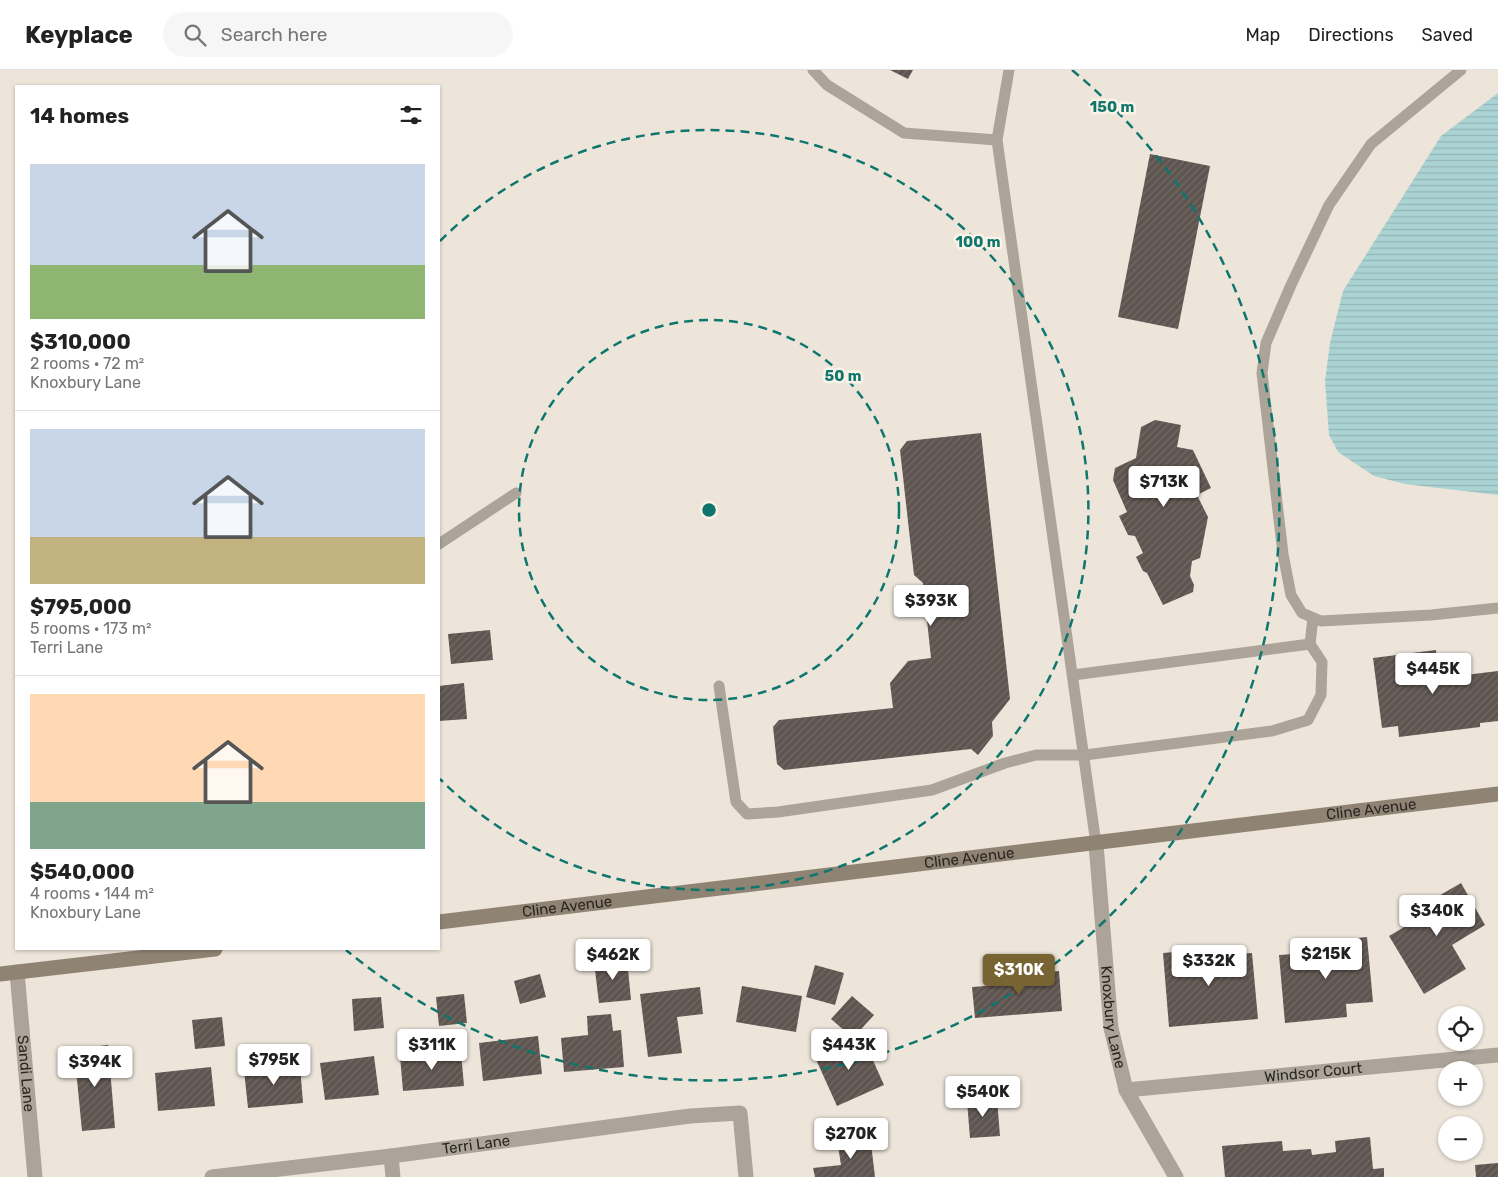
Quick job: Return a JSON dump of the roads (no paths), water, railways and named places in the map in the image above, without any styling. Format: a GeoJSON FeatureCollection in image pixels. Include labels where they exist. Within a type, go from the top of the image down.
{"type":"FeatureCollection","features":[{"type":"Feature","properties":{"kind":"street","name":"Cline Avenue"},"geometry":{"type":"LineString","coordinates":[[440,922],[1498,794]]}},
{"type":"Feature","properties":{"kind":"street","name":"Knoxbury Lane"},"geometry":{"type":"LineString","coordinates":[[1096,844],[1112,1028],[1126,1090],[1176,1177]]}},
{"type":"Feature","properties":{"kind":"street"},"geometry":{"type":"LineString","coordinates":[[0,974],[206,950]]}},
{"type":"Feature","properties":{"kind":"street","name":"Sandi Lane"},"geometry":{"type":"LineString","coordinates":[[17,972],[35,1177]]}},
{"type":"Feature","properties":{"kind":"street","name":"Windsor Court"},"geometry":{"type":"LineString","coordinates":[[1126,1090],[1498,1055]]}},
{"type":"Feature","properties":{"kind":"street","name":"Terri Lane"},"geometry":{"type":"LineString","coordinates":[[212,1177],[391,1156],[690,1116],[740,1113],[746,1177]]}},
{"type":"Feature","properties":{"kind":"street"},"geometry":{"type":"LineString","coordinates":[[391,1156],[393,1177]]}},
{"type":"Feature","properties":{"kind":"lane"},"geometry":{"type":"LineString","coordinates":[[813,70],[826,85],[904,133],[996,140]]}},
{"type":"Feature","properties":{"kind":"lane"},"geometry":{"type":"LineString","coordinates":[[1009,70],[996,140],[1096,844]]}},
{"type":"Feature","properties":{"kind":"lane"},"geometry":{"type":"LineString","coordinates":[[1461,70],[1371,144],[1330,206],[1291,285],[1266,343],[1262,373],[1283,554],[1290,594],[1302,613],[1321,621],[1431,615],[1498,608]]}},
{"type":"Feature","properties":{"kind":"lane"},"geometry":{"type":"LineString","coordinates":[[440,543],[516,493]]}},
{"type":"Feature","properties":{"kind":"lane"},"geometry":{"type":"LineString","coordinates":[[719,686],[736,802],[747,814],[778,812],[932,790],[1005,763],[1036,755],[1084,755],[1272,731],[1308,720],[1321,695],[1322,662],[1310,644],[1313,618]]}},
{"type":"Feature","properties":{"kind":"lane"},"geometry":{"type":"LineString","coordinates":[[1073,674],[1310,644]]}},
{"type":"Feature","properties":{"kind":"water"},"geometry":{"type":"Polygon","coordinates":[[[1498,93],[1498,495],[1405,484],[1374,476],[1338,452],[1329,435],[1325,381],[1330,343],[1343,291],[1441,136],[1498,93]]]}}]}
